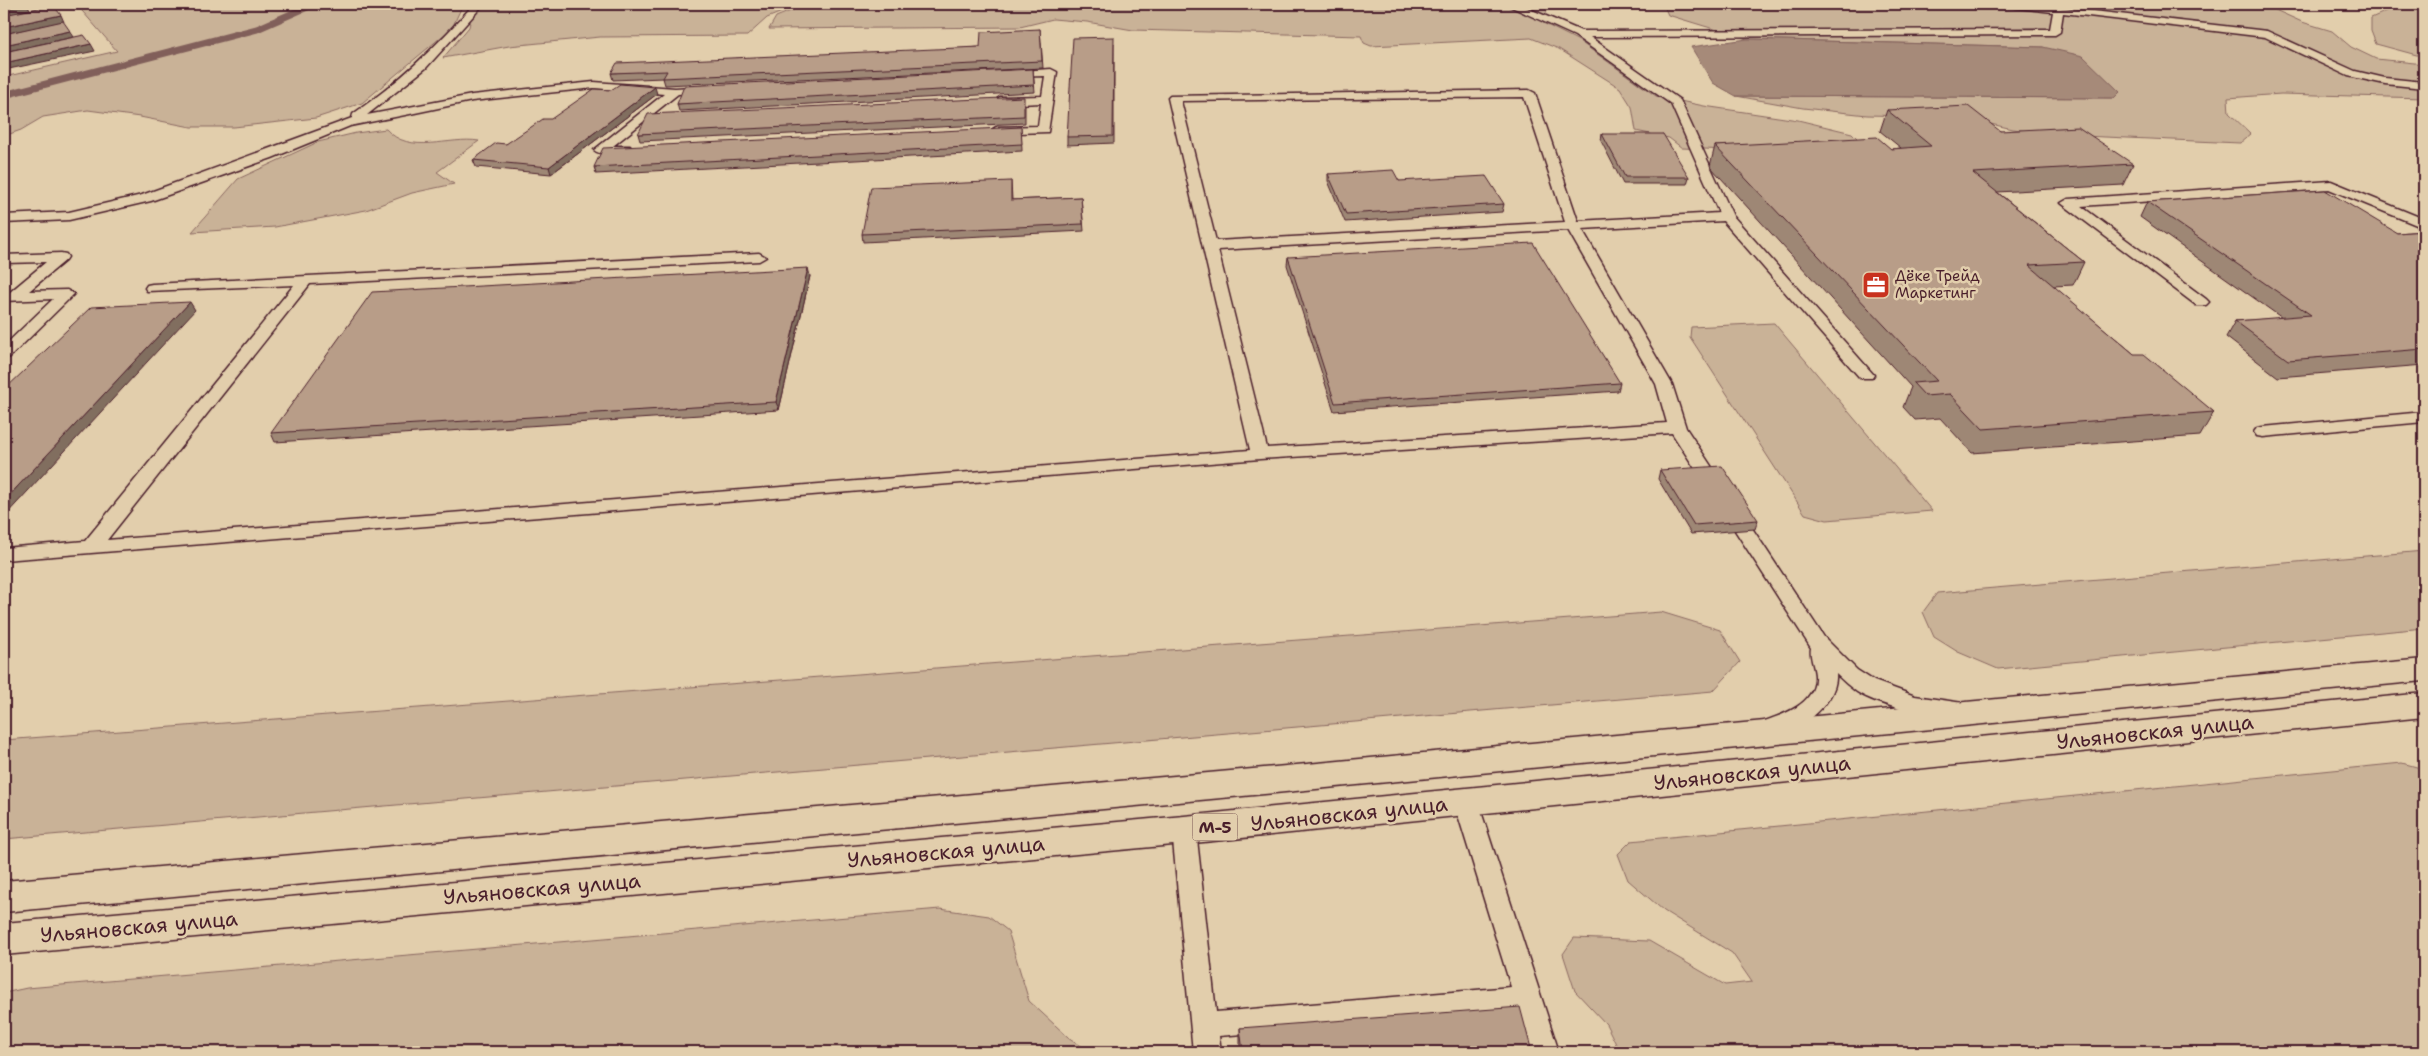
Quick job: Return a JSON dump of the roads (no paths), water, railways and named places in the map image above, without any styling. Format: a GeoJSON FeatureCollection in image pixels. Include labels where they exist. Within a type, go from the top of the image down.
{"type":"FeatureCollection","features":[{"type":"Feature","properties":{"kind":"highway","name":"Ульяновская улица"},"geometry":{"type":"LineString","coordinates":[[4,897],[2424,670]]}},
{"type":"Feature","properties":{"kind":"highway","name":"Ульяновская улица"},"geometry":{"type":"LineString","coordinates":[[4,939],[1184,830],[2424,705]]}},
{"type":"Feature","properties":{"kind":"lane"},"geometry":{"type":"LineString","coordinates":[[348,123],[389,95],[423,67],[479,4]]}},
{"type":"Feature","properties":{"kind":"lane"},"geometry":{"type":"LineString","coordinates":[[1510,4],[1579,34],[1676,102],[1726,217],[1866,375]]}},
{"type":"Feature","properties":{"kind":"lane"},"geometry":{"type":"LineString","coordinates":[[2008,4],[2267,34],[2352,74],[2385,81],[2424,85]]}},
{"type":"Feature","properties":{"kind":"lane"},"geometry":{"type":"LineString","coordinates":[[1579,34],[2054,32],[2059,10]]}},
{"type":"Feature","properties":{"kind":"lane"},"geometry":{"type":"LineString","coordinates":[[985,132],[1044,129],[1046,99],[1051,72],[1001,75]]}},
{"type":"Feature","properties":{"kind":"lane"},"geometry":{"type":"LineString","coordinates":[[4,219],[69,216],[146,198],[268,155],[348,123],[463,100],[528,91],[594,85],[675,91],[724,88]]}},
{"type":"Feature","properties":{"kind":"lane"},"geometry":{"type":"LineString","coordinates":[[640,148],[600,150],[675,91]]}},
{"type":"Feature","properties":{"kind":"lane"},"geometry":{"type":"LineString","coordinates":[[1260,454],[1174,98],[1529,93],[1573,226],[1664,384],[1677,428],[1817,642],[1850,675],[1866,687],[1889,697],[1915,704],[1987,712]]}},
{"type":"Feature","properties":{"kind":"lane"},"geometry":{"type":"LineString","coordinates":[[987,101],[1046,99]]}},
{"type":"Feature","properties":{"kind":"lane"},"geometry":{"type":"LineString","coordinates":[[642,118],[661,117]]}},
{"type":"Feature","properties":{"kind":"lane"},"geometry":{"type":"LineString","coordinates":[[2201,302],[2068,203],[2331,185],[2424,224]]}},
{"type":"Feature","properties":{"kind":"lane"},"geometry":{"type":"LineString","coordinates":[[1210,246],[1726,217]]}},
{"type":"Feature","properties":{"kind":"lane"},"geometry":{"type":"LineString","coordinates":[[4,259],[61,257],[8,297]]}},
{"type":"Feature","properties":{"kind":"lane"},"geometry":{"type":"LineString","coordinates":[[152,288],[759,257]]}},
{"type":"Feature","properties":{"kind":"lane"},"geometry":{"type":"LineString","coordinates":[[90,548],[306,280]]}},
{"type":"Feature","properties":{"kind":"lane"},"geometry":{"type":"LineString","coordinates":[[4,354],[67,294],[8,297]]}},
{"type":"Feature","properties":{"kind":"lane"},"geometry":{"type":"LineString","coordinates":[[2263,432],[2424,417]]}},
{"type":"Feature","properties":{"kind":"lane"},"geometry":{"type":"LineString","coordinates":[[4,554],[1260,454],[1677,428]]}},
{"type":"Feature","properties":{"kind":"lane"},"geometry":{"type":"LineString","coordinates":[[1753,734],[1788,721],[1807,710],[1819,698],[1826,687],[1828,674],[1817,642]]}},
{"type":"Feature","properties":{"kind":"lane"},"geometry":{"type":"LineString","coordinates":[[1466,802],[1545,1052]]}},
{"type":"Feature","properties":{"kind":"lane"},"geometry":{"type":"LineString","coordinates":[[1184,830],[1207,1052]]}},
{"type":"Feature","properties":{"kind":"lane"},"geometry":{"type":"LineString","coordinates":[[1204,1025],[1528,998]]}},
{"type":"Feature","properties":{"kind":"waterway"},"geometry":{"type":"LineString","coordinates":[[4,95],[257,29],[314,4]]}},
{"type":"Feature","properties":{"kind":"place","name":"Дёке Трейд Маркетинг"},"geometry":{"type":"Point","coordinates":[1876,285]}}]}
